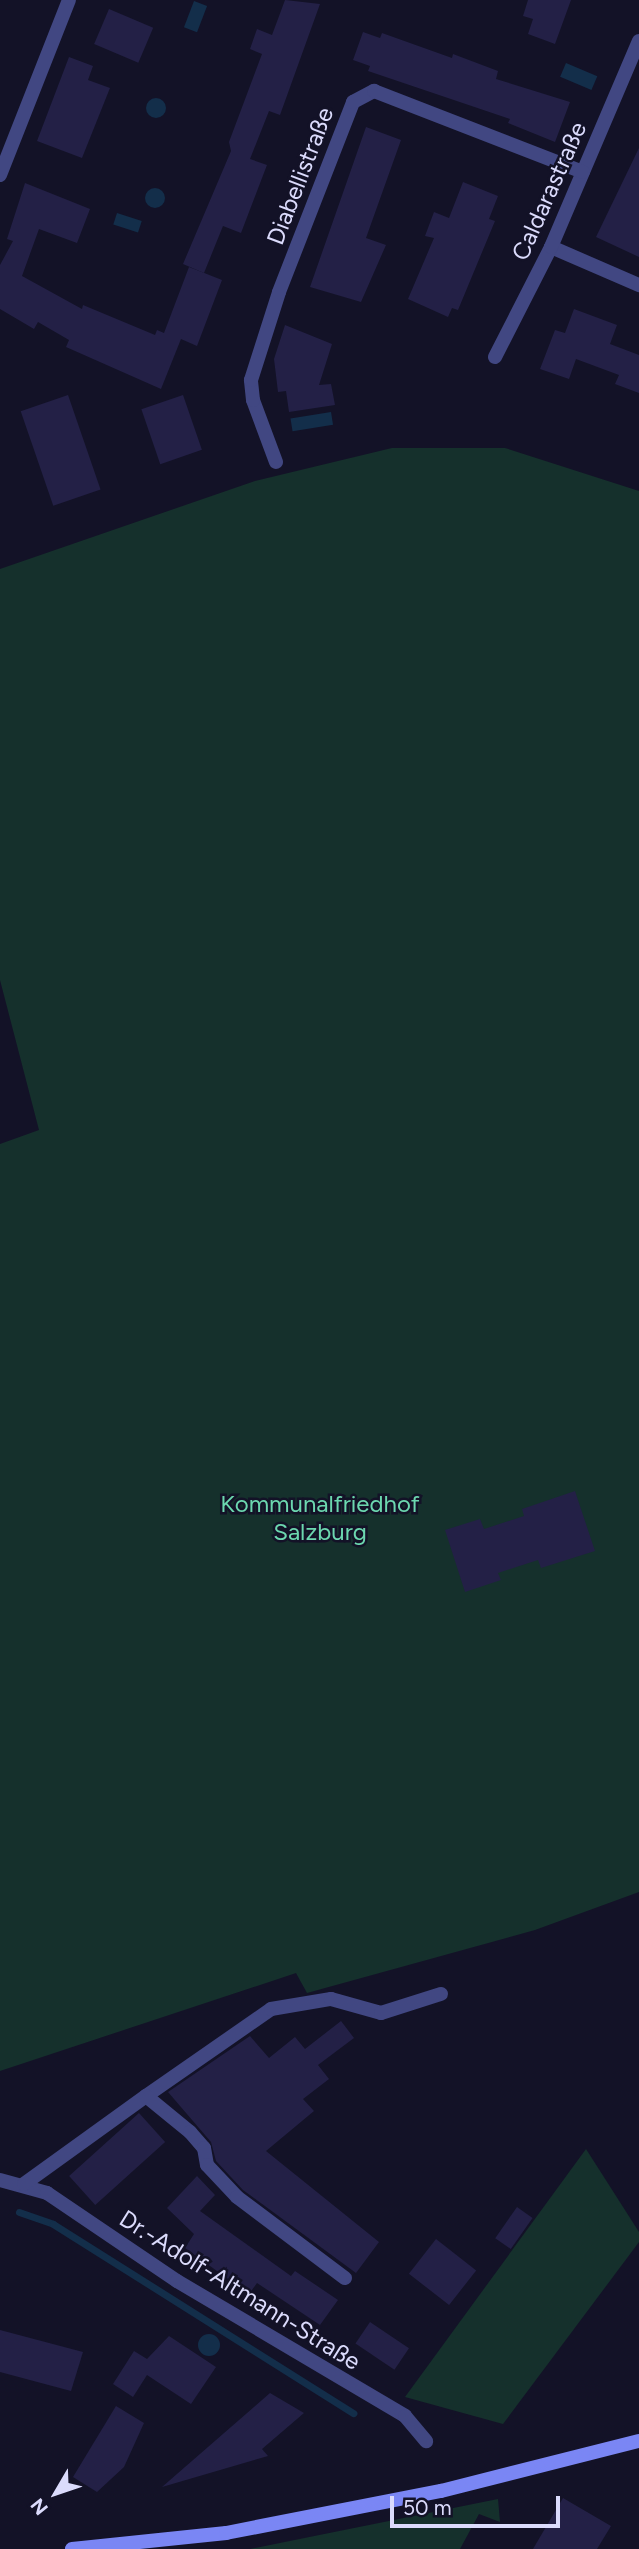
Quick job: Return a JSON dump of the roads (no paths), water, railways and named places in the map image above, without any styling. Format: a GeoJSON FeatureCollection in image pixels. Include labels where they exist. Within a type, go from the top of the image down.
{"type":"FeatureCollection","features":[{"type":"Feature","properties":{"kind":"main road"},"geometry":{"type":"LineString","coordinates":[[72,2549],[226,2533],[442,2491],[639,2441]]}},
{"type":"Feature","properties":{"kind":"street"},"geometry":{"type":"LineString","coordinates":[[0,176],[69,0]]}},
{"type":"Feature","properties":{"kind":"street","name":"Caldarastraße"},"geometry":{"type":"LineString","coordinates":[[495,357],[551,247],[639,41]]}},
{"type":"Feature","properties":{"kind":"street","name":"Diabellistraße"},"geometry":{"type":"LineString","coordinates":[[276,462],[253,400],[251,380],[279,292],[353,102],[374,91],[583,172]]}},
{"type":"Feature","properties":{"kind":"street"},"geometry":{"type":"LineString","coordinates":[[551,247],[639,285]]}},
{"type":"Feature","properties":{"kind":"street"},"geometry":{"type":"LineString","coordinates":[[24,2184],[271,2009],[331,1999],[381,2013],[440,1994]]}},
{"type":"Feature","properties":{"kind":"street"},"geometry":{"type":"LineString","coordinates":[[146,2096],[190,2132],[204,2148],[207,2165],[237,2197],[345,2278]]}},
{"type":"Feature","properties":{"kind":"street","name":"Dr.-Adolf-Altmann-Straße"},"geometry":{"type":"LineString","coordinates":[[0,2180],[24,2184],[47,2193],[177,2281],[405,2416],[426,2441]]}},
{"type":"Feature","properties":{"kind":"water"},"geometry":{"type":"Polygon","coordinates":[[[194,1],[207,6],[197,32],[184,27],[194,1]]]}},
{"type":"Feature","properties":{"kind":"water"},"geometry":{"type":"Polygon","coordinates":[[[566,63],[597,76],[591,90],[560,77],[566,63]]]}},
{"type":"Feature","properties":{"kind":"water"},"geometry":{"type":"Polygon","coordinates":[[[156,98],[163,101],[166,108],[163,115],[156,118],[149,115],[146,108],[149,101],[156,98]]]}},
{"type":"Feature","properties":{"kind":"water"},"geometry":{"type":"Polygon","coordinates":[[[155,188],[162,191],[165,198],[162,205],[155,208],[148,205],[145,198],[148,191],[155,188]]]}},
{"type":"Feature","properties":{"kind":"water"},"geometry":{"type":"Polygon","coordinates":[[[117,213],[142,221],[138,232],[113,224],[117,213]]]}},
{"type":"Feature","properties":{"kind":"water"},"geometry":{"type":"Polygon","coordinates":[[[331,412],[333,425],[293,431],[291,418],[331,412]]]}},
{"type":"Feature","properties":{"kind":"water"},"geometry":{"type":"Polygon","coordinates":[[[209,2334],[217,2337],[220,2345],[217,2353],[209,2356],[201,2353],[198,2345],[201,2337],[209,2334]]]}},
{"type":"Feature","properties":{"kind":"waterway"},"geometry":{"type":"LineString","coordinates":[[19,2212],[53,2224],[353,2413]]}},
{"type":"Feature","properties":{"kind":"park label","name":"Kommunalfriedhof Salzburg"},"geometry":{"type":"Point","coordinates":[320,1518]}}]}
